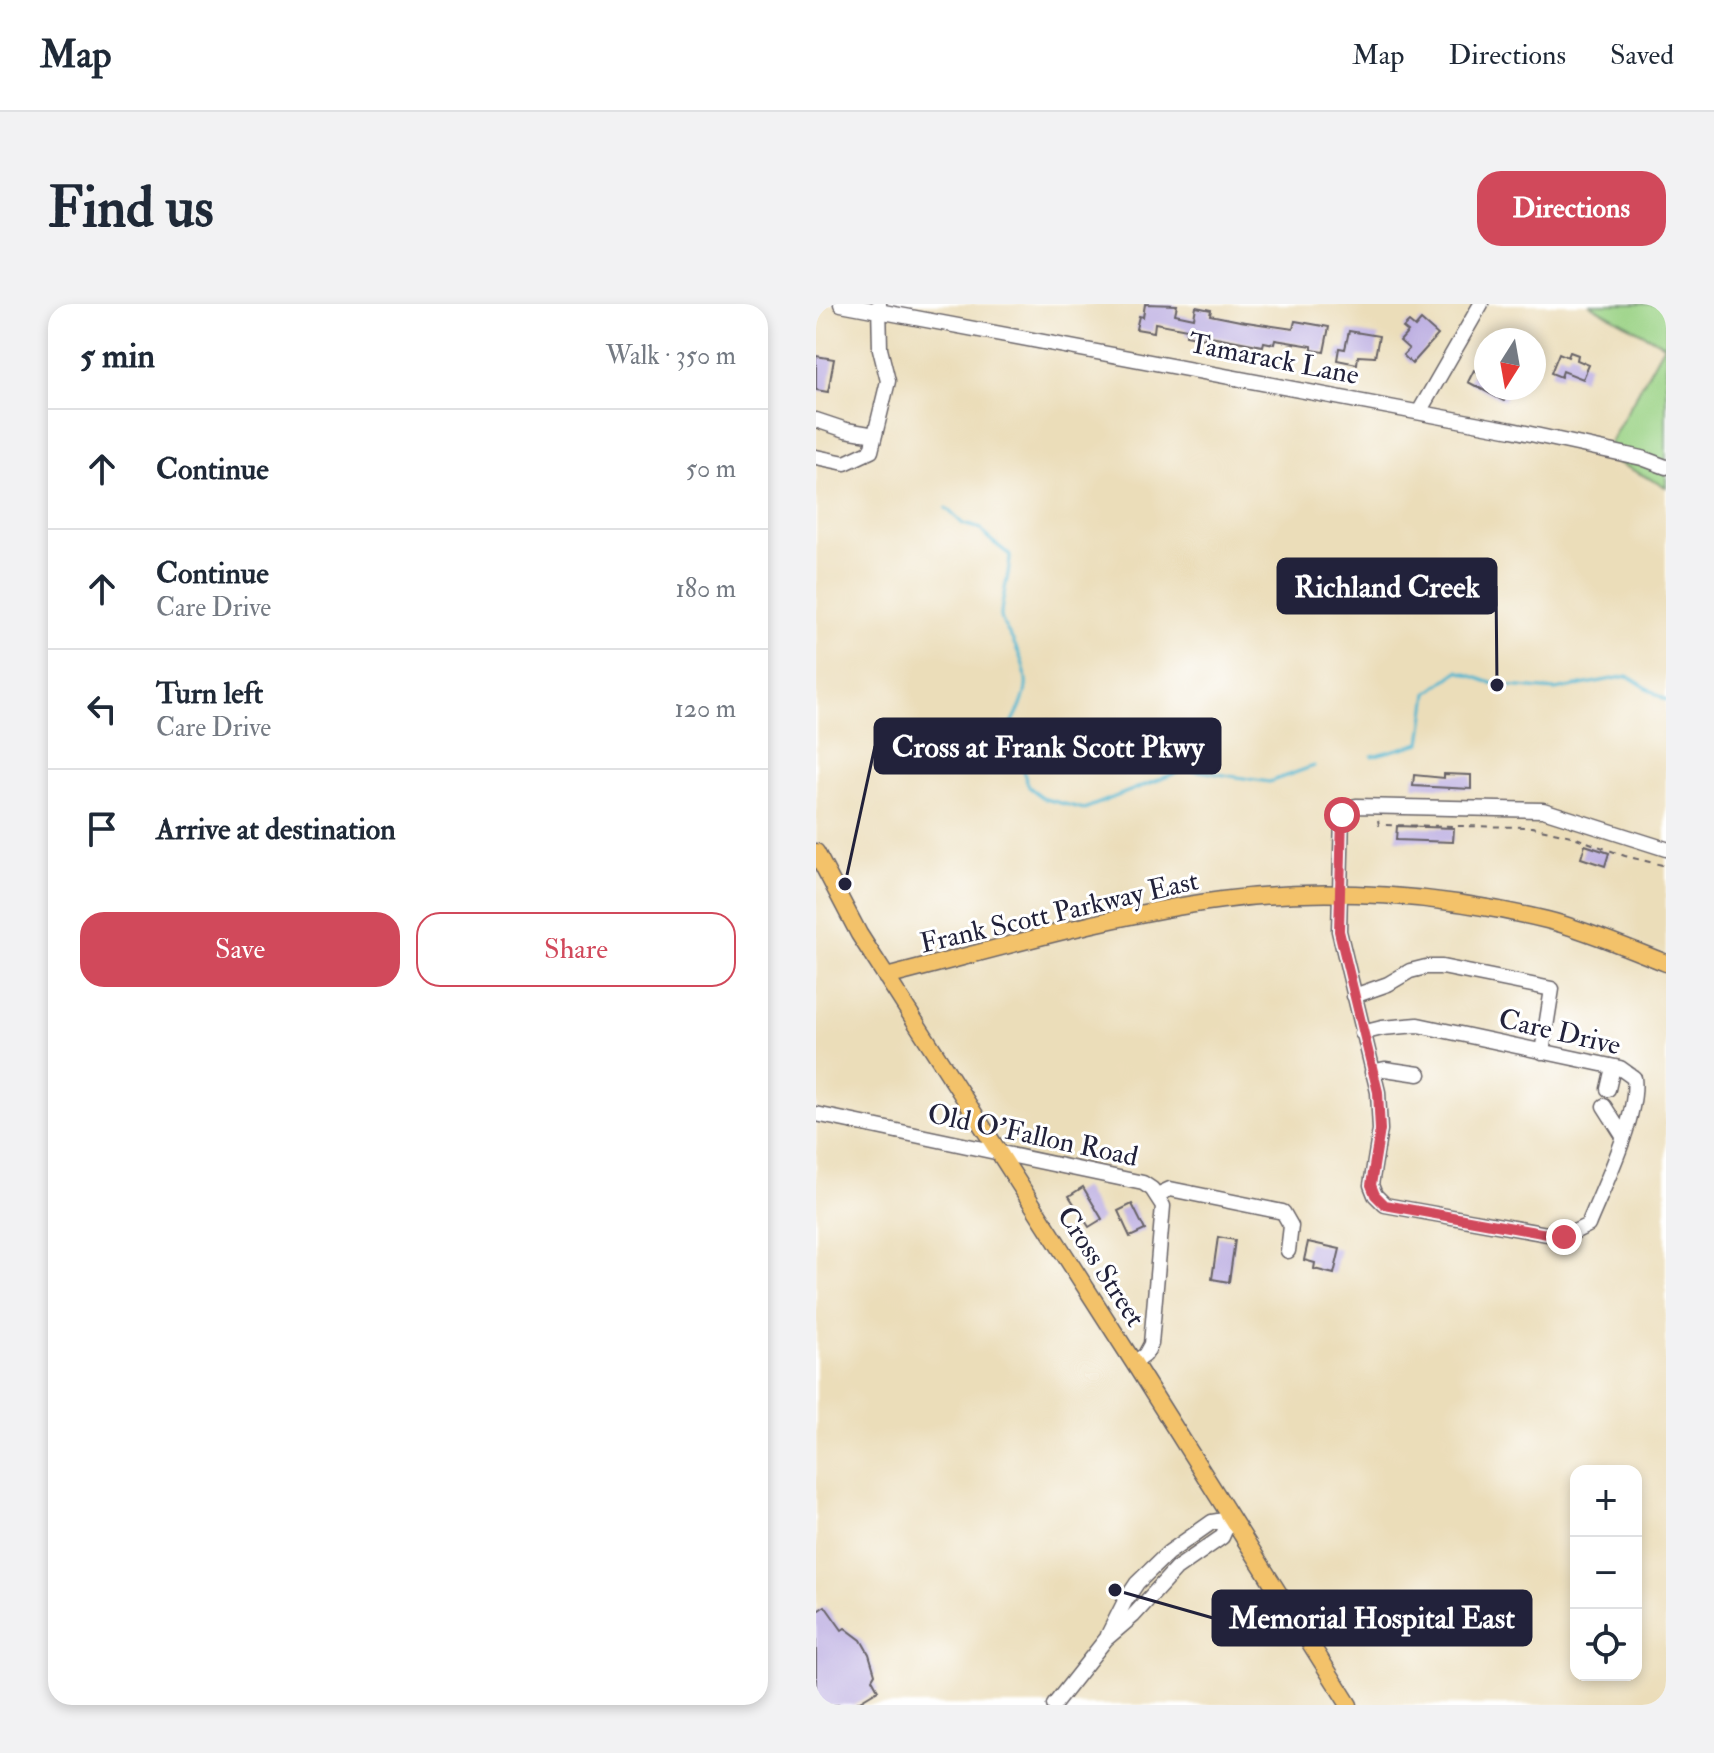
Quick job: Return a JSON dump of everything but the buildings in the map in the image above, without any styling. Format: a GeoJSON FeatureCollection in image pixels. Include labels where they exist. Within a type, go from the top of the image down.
{"type":"FeatureCollection","features":[{"type":"Feature","properties":{"kind":"main road","name":"Cross Street"},"geometry":{"type":"LineString","coordinates":[[816,852],[859,934],[1349,1705]]}},
{"type":"Feature","properties":{"kind":"main road","name":"Frank Scott Parkway East"},"geometry":{"type":"LineString","coordinates":[[886,977],[1134,915],[1224,900],[1338,895],[1401,896],[1549,921],[1666,963]]}},
{"type":"Feature","properties":{"kind":"street","name":"Tamarack Lane"},"geometry":{"type":"LineString","coordinates":[[841,304],[879,308],[1419,412],[1602,449],[1666,467]]}},
{"type":"Feature","properties":{"kind":"street"},"geometry":{"type":"LineString","coordinates":[[1419,412],[1481,304]]}},
{"type":"Feature","properties":{"kind":"street"},"geometry":{"type":"LineString","coordinates":[[816,457],[845,463],[871,451],[888,381],[880,349],[879,308]]}},
{"type":"Feature","properties":{"kind":"street"},"geometry":{"type":"LineString","coordinates":[[816,420],[875,435]]}},
{"type":"Feature","properties":{"kind":"street","name":"Care Drive"},"geometry":{"type":"LineString","coordinates":[[1362,1033],[1418,1025],[1620,1068],[1634,1078],[1636,1093],[1623,1136],[1588,1225],[1564,1237],[1385,1205],[1375,1195],[1371,1185],[1380,1130],[1378,1092],[1362,1033],[1339,931],[1342,815],[1356,806],[1543,810],[1666,849]]}},
{"type":"Feature","properties":{"kind":"street"},"geometry":{"type":"LineString","coordinates":[[1354,996],[1426,967],[1442,967],[1552,989],[1542,1052]]}},
{"type":"Feature","properties":{"kind":"street"},"geometry":{"type":"LineString","coordinates":[[1608,1089],[1613,1067]]}},
{"type":"Feature","properties":{"kind":"street"},"geometry":{"type":"LineString","coordinates":[[1372,1072],[1385,1069],[1419,1074]]}},
{"type":"Feature","properties":{"kind":"street"},"geometry":{"type":"LineString","coordinates":[[1604,1106],[1623,1136]]}},
{"type":"Feature","properties":{"kind":"street","name":"Old O'Fallon Road"},"geometry":{"type":"LineString","coordinates":[[816,1114],[1143,1183],[1157,1195],[1163,1206],[1151,1344],[1145,1355],[1134,1363]]}},
{"type":"Feature","properties":{"kind":"street"},"geometry":{"type":"LineString","coordinates":[[1157,1195],[1170,1189],[1283,1212],[1291,1226],[1288,1251]]}},
{"type":"Feature","properties":{"kind":"street"},"geometry":{"type":"LineString","coordinates":[[1057,1704],[1106,1639],[1133,1616],[1176,1569],[1222,1537],[1230,1519]]}},
{"type":"Feature","properties":{"kind":"path"},"geometry":{"type":"LineString","coordinates":[[1368,817],[1378,818],[1379,825],[1532,827],[1666,866]]}},
{"type":"Feature","properties":{"kind":"green space"},"geometry":{"type":"Polygon","coordinates":[[[1589,304],[1666,304],[1666,487],[1603,455],[1664,345],[1589,304]]]}},
{"type":"Feature","properties":{"kind":"waterway"},"geometry":{"type":"LineString","coordinates":[[946,508],[963,524],[981,529],[1010,556],[1001,617],[1019,654],[1026,686],[1021,705],[1008,731],[1029,787],[1045,799],[1084,809],[1186,769],[1269,782],[1314,766]]}},
{"type":"Feature","properties":{"kind":"waterway"},"geometry":{"type":"LineString","coordinates":[[1372,756],[1421,743],[1428,693],[1458,671],[1497,685],[1555,690],[1628,676],[1666,700]]}},
{"type":"Feature","properties":{"kind":"place","name":"Richland Creek"},"geometry":{"type":"Point","coordinates":[1497,685]}},
{"type":"Feature","properties":{"kind":"place","name":"Cross at Frank Scott Pkwy"},"geometry":{"type":"Point","coordinates":[845,884]}},
{"type":"Feature","properties":{"kind":"place","name":"Memorial Hospital East"},"geometry":{"type":"Point","coordinates":[1115,1590]}},
{"type":"Feature","properties":{"kind":"route"},"geometry":{"type":"LineString","coordinates":[[1342,815],[1339,931],[1378,1092],[1380,1130],[1371,1185],[1375,1195],[1385,1205],[1564,1237]]}}]}
